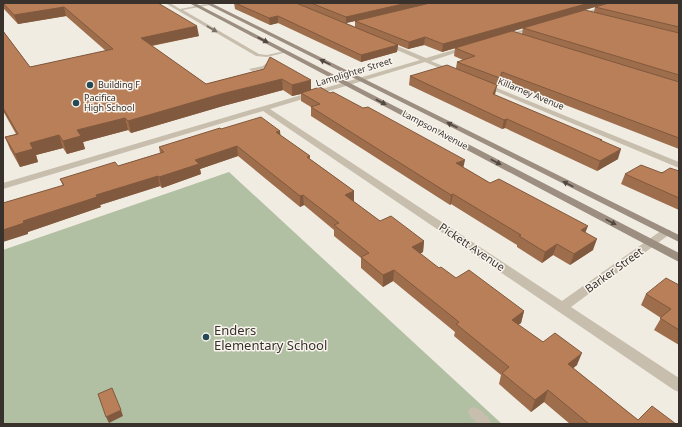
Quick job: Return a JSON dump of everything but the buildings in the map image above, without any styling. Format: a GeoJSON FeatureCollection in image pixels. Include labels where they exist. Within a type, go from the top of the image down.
{"type":"FeatureCollection","features":[{"type":"Feature","properties":{"kind":"main road","name":"Lampson Avenue"},"geometry":{"type":"LineString","coordinates":[[191,3],[679,258]]}},
{"type":"Feature","properties":{"kind":"main road","name":"Lampson Avenue"},"geometry":{"type":"LineString","coordinates":[[208,4],[679,239]]}},
{"type":"Feature","properties":{"kind":"street"},"geometry":{"type":"LineString","coordinates":[[570,18],[619,3]]}},
{"type":"Feature","properties":{"kind":"street"},"geometry":{"type":"LineString","coordinates":[[584,14],[599,17]]}},
{"type":"Feature","properties":{"kind":"street"},"geometry":{"type":"LineString","coordinates":[[497,39],[540,26]]}},
{"type":"Feature","properties":{"kind":"street"},"geometry":{"type":"LineString","coordinates":[[511,34],[526,39]]}},
{"type":"Feature","properties":{"kind":"street"},"geometry":{"type":"LineString","coordinates":[[381,42],[461,75]]}},
{"type":"Feature","properties":{"kind":"street","name":"Lamplighter Street"},"geometry":{"type":"LineString","coordinates":[[3,186],[475,45]]}},
{"type":"Feature","properties":{"kind":"street","name":"Killarney Avenue"},"geometry":{"type":"LineString","coordinates":[[476,81],[679,165]]}},
{"type":"Feature","properties":{"kind":"street","name":"Pickett Avenue"},"geometry":{"type":"LineString","coordinates":[[264,108],[679,386]]}},
{"type":"Feature","properties":{"kind":"street","name":"Barker Street"},"geometry":{"type":"LineString","coordinates":[[562,307],[666,232]]}},
{"type":"Feature","properties":{"kind":"lane"},"geometry":{"type":"LineString","coordinates":[[167,3],[258,56],[267,56],[285,52]]}},
{"type":"Feature","properties":{"kind":"lane"},"geometry":{"type":"LineString","coordinates":[[178,10],[208,4]]}},
{"type":"Feature","properties":{"kind":"lane"},"geometry":{"type":"LineString","coordinates":[[252,69],[269,65],[271,63],[267,56]]}},
{"type":"Feature","properties":{"kind":"lane"},"geometry":{"type":"LineString","coordinates":[[474,412],[486,424]]}},
{"type":"Feature","properties":{"kind":"green space","name":"Enders Elementary School"},"geometry":{"type":"Polygon","coordinates":[[[229,172],[502,424],[3,424],[3,250],[229,172]]]}},
{"type":"Feature","properties":{"kind":"place","name":"Building F"},"geometry":{"type":"Point","coordinates":[90,85]}},
{"type":"Feature","properties":{"kind":"place","name":"Pacifica High School"},"geometry":{"type":"Point","coordinates":[76,103]}},
{"type":"Feature","properties":{"kind":"place","name":"Enders Elementary School"},"geometry":{"type":"Point","coordinates":[206,337]}}]}
